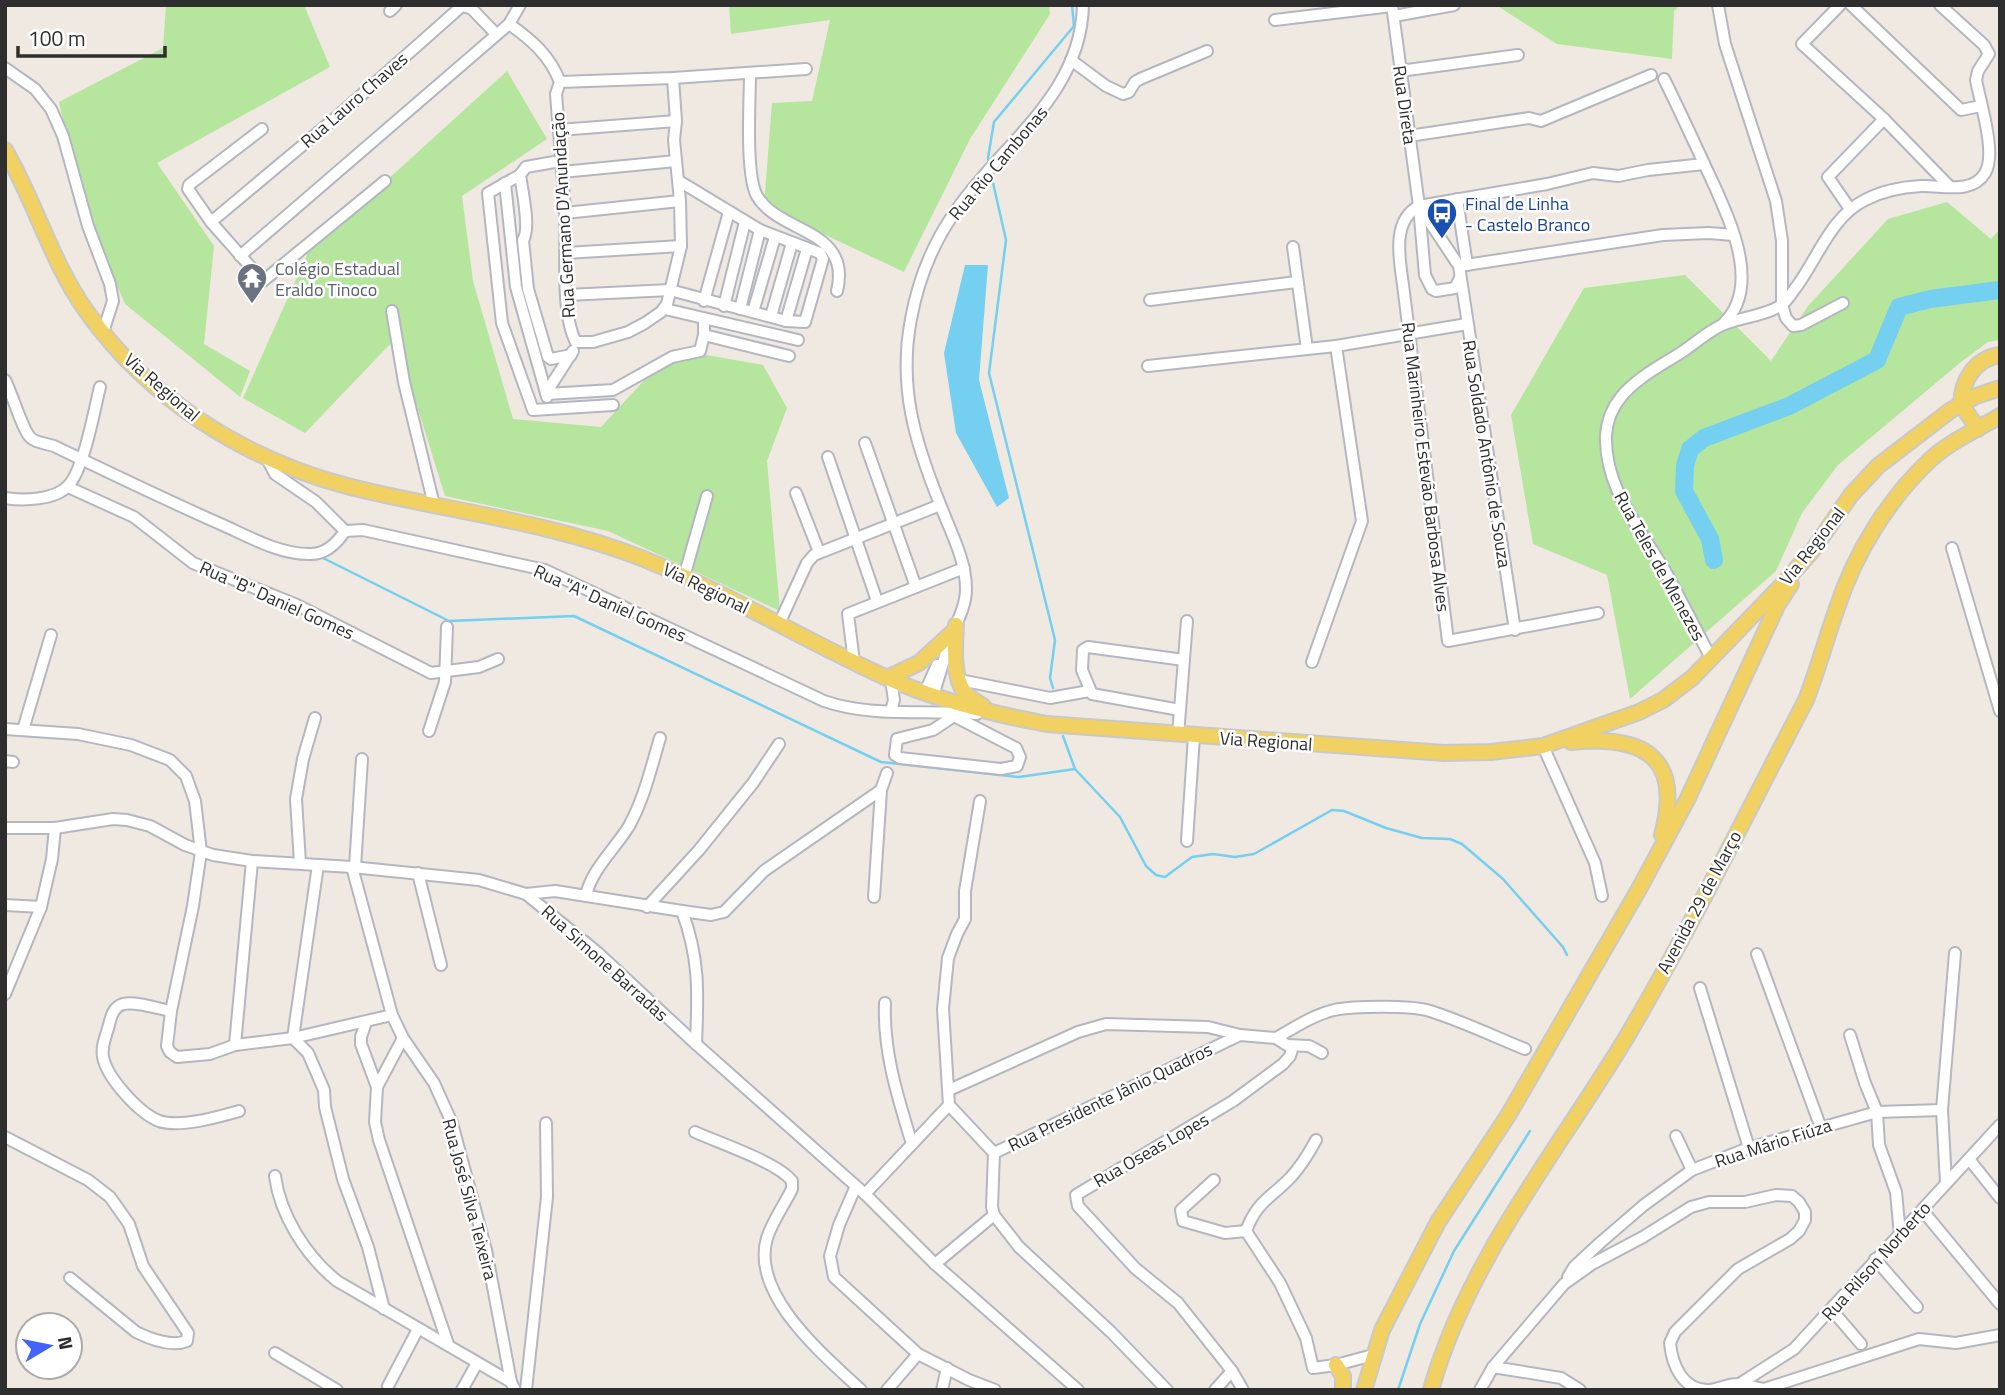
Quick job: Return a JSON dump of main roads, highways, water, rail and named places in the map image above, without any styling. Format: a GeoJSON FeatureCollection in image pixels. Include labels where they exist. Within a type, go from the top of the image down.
{"type":"FeatureCollection","features":[{"type":"Feature","properties":{"kind":"main road","name":"Via Regional"},"geometry":{"type":"LineString","coordinates":[[5,150],[60,268],[103,332],[145,378],[169,399],[221,434],[266,457],[346,486],[600,543],[684,577],[889,679],[997,715],[1047,724],[1444,753],[1492,752],[1612,740],[1637,747],[1656,760],[1668,789],[1666,820],[1658,855]]}},
{"type":"Feature","properties":{"kind":"main road"},"geometry":{"type":"LineString","coordinates":[[1978,429],[1961,404],[1965,378],[1977,366],[2000,355]]}},
{"type":"Feature","properties":{"kind":"main road","name":"Via Regional"},"geometry":{"type":"LineString","coordinates":[[1548,745],[1639,712],[1663,700],[1692,678],[1813,550],[1851,495],[1878,466],[1961,404],[2000,388]]}},
{"type":"Feature","properties":{"kind":"main road"},"geometry":{"type":"LineString","coordinates":[[1978,429],[2000,416]]}},
{"type":"Feature","properties":{"kind":"main road"},"geometry":{"type":"LineString","coordinates":[[1978,429],[2000,429]]}},
{"type":"Feature","properties":{"kind":"main road","name":"Avenida 29 de Março"},"geometry":{"type":"LineString","coordinates":[[1431,1390],[1453,1328],[1476,1280],[1516,1211],[1626,1037],[1806,700],[1819,668],[1837,607],[1860,555],[1896,496],[1933,457],[1978,429]]}},
{"type":"Feature","properties":{"kind":"main road"},"geometry":{"type":"LineString","coordinates":[[1364,1390],[1373,1355],[1393,1307],[1438,1222],[1509,1114],[1658,855],[1687,800],[1777,606],[1813,550]]}},
{"type":"Feature","properties":{"kind":"main road"},"geometry":{"type":"LineString","coordinates":[[889,679],[919,663],[953,634],[960,680],[968,696],[997,715]]}},
{"type":"Feature","properties":{"kind":"main road"},"geometry":{"type":"LineString","coordinates":[[1336,1365],[1343,1376],[1343,1390]]}},
{"type":"Feature","properties":{"kind":"water"},"geometry":{"type":"Polygon","coordinates":[[[965,265],[988,265],[979,380],[1009,498],[997,507],[956,433],[944,353],[965,265]]]}},
{"type":"Feature","properties":{"kind":"waterway"},"geometry":{"type":"LineString","coordinates":[[989,164],[994,122],[1074,26],[1072,5]]}},
{"type":"Feature","properties":{"kind":"waterway"},"geometry":{"type":"LineString","coordinates":[[991,174],[1006,240],[989,373],[1055,640],[1050,678],[1053,688]]}},
{"type":"Feature","properties":{"kind":"waterway"},"geometry":{"type":"LineString","coordinates":[[1714,560],[1710,539],[1684,491],[1685,466],[1690,449],[1704,438],[1789,406],[1877,360],[1899,307],[1930,299],[2000,290]]}},
{"type":"Feature","properties":{"kind":"waterway"},"geometry":{"type":"LineString","coordinates":[[319,556],[449,621],[574,616],[881,762],[1019,777],[1075,769]]}},
{"type":"Feature","properties":{"kind":"waterway"},"geometry":{"type":"LineString","coordinates":[[1063,736],[1075,769],[1120,817],[1146,866],[1156,875],[1165,877],[1192,857],[1254,854],[1332,810],[1344,811],[1386,828],[1422,838],[1450,839],[1462,844],[1503,879],[1567,955]]}},
{"type":"Feature","properties":{"kind":"waterway"},"geometry":{"type":"LineString","coordinates":[[1398,1390],[1420,1324],[1454,1251],[1530,1131]]}},
{"type":"Feature","properties":{"kind":"place","name":"Final de Linha - Castelo Branco"},"geometry":{"type":"Point","coordinates":[1442,240]}},
{"type":"Feature","properties":{"kind":"place","name":"Colégio Estadual Eraldo Tinoco"},"geometry":{"type":"Point","coordinates":[252,305]}}]}
